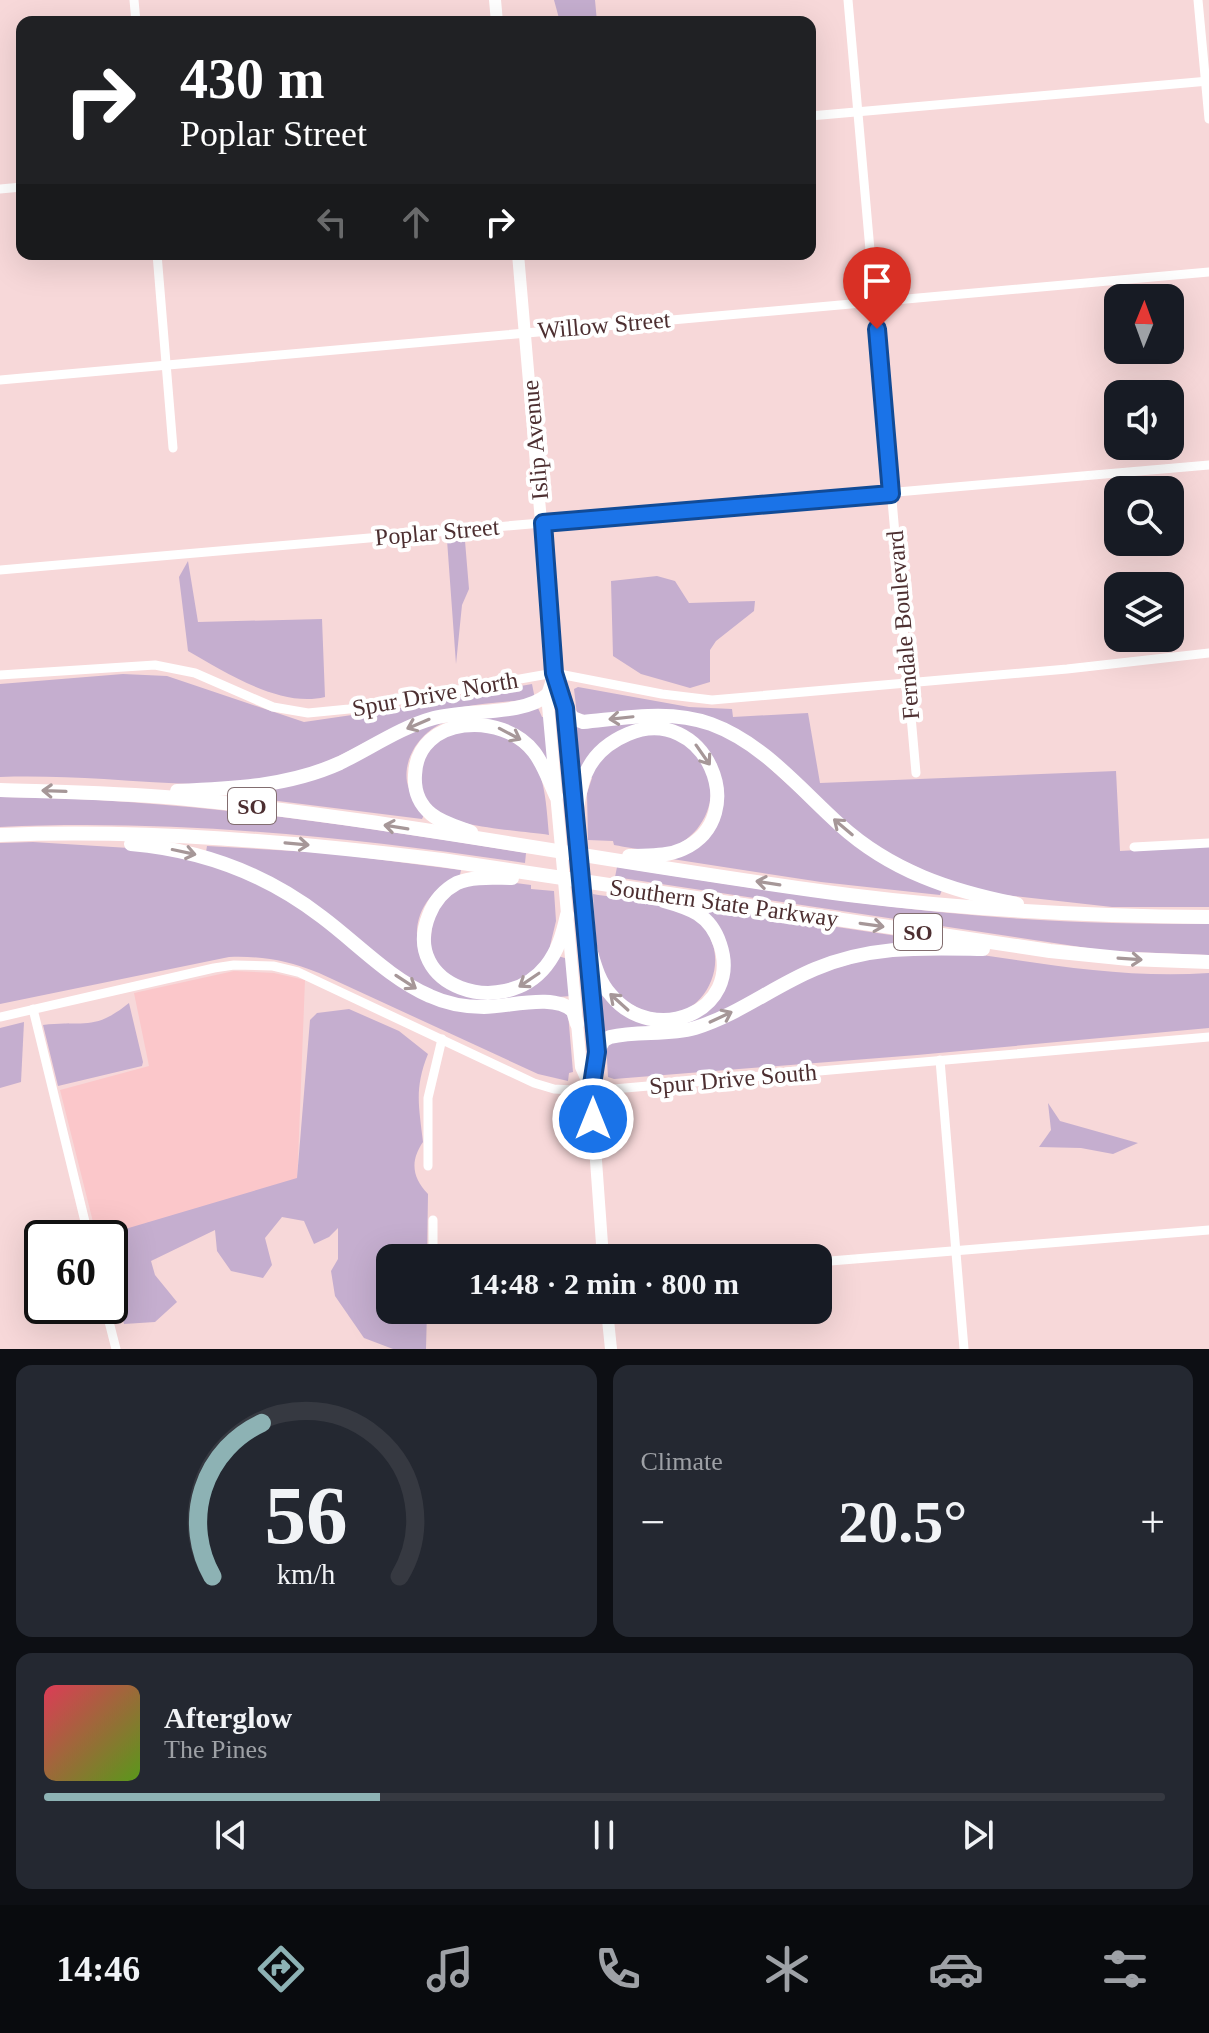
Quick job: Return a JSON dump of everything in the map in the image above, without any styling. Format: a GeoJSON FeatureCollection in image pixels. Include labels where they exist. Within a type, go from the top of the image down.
{"type":"FeatureCollection","features":[{"type":"Feature","properties":{"kind":"highway"},"geometry":{"type":"LineString","coordinates":[[95,793],[214,790],[299,777],[337,764],[432,718],[528,706],[547,695]]}},
{"type":"Feature","properties":{"kind":"highway"},"geometry":{"type":"LineString","coordinates":[[565,708],[573,718],[583,722],[649,715],[709,723],[764,754],[843,828],[902,869],[966,894],[1069,914]]}},
{"type":"Feature","properties":{"kind":"highway"},"geometry":{"type":"LineString","coordinates":[[501,843],[445,823],[430,814],[420,801],[414,787],[415,770],[419,754],[428,740],[443,730],[461,726],[480,724],[501,729],[533,750],[556,796]]}},
{"type":"Feature","properties":{"kind":"highway"},"geometry":{"type":"LineString","coordinates":[[575,817],[585,776],[593,760],[605,746],[638,730],[657,728],[677,733],[694,742],[706,755],[714,771],[717,788],[711,822],[685,848],[665,855],[588,856]]}},
{"type":"Feature","properties":{"kind":"highway","name":"Southern State Parkway"},"geometry":{"type":"LineString","coordinates":[[0,790],[95,793],[242,805],[849,895],[991,910],[1209,917]]}},
{"type":"Feature","properties":{"kind":"highway"},"geometry":{"type":"LineString","coordinates":[[23,834],[153,846],[226,863],[293,896],[385,968],[432,997],[484,1007],[558,1001],[573,1011],[577,1024]]}},
{"type":"Feature","properties":{"kind":"highway","name":"Southern State Parkway"},"geometry":{"type":"LineString","coordinates":[[0,835],[178,836],[261,841],[442,860],[1050,951],[1129,959],[1209,962]]}},
{"type":"Feature","properties":{"kind":"highway"},"geometry":{"type":"LineString","coordinates":[[547,877],[474,878],[457,883],[433,905],[426,921],[424,938],[427,955],[436,971],[449,983],[467,992],[502,993],[527,982],[546,966],[556,951],[567,915]]}},
{"type":"Feature","properties":{"kind":"highway"},"geometry":{"type":"LineString","coordinates":[[587,939],[601,981],[610,995],[639,1017],[656,1021],[674,1020],[692,1015],[708,1004],[723,973],[724,956],[710,925],[698,914],[680,906],[629,889]]}},
{"type":"Feature","properties":{"kind":"highway"},"geometry":{"type":"LineString","coordinates":[[597,1052],[604,1040],[610,1037],[693,1029],[719,1019],[816,969],[885,949],[1050,951]]}},
{"type":"Feature","properties":{"kind":"main road","name":"Islip Avenue"},"geometry":{"type":"LineString","coordinates":[[519,260],[554,673],[565,708],[597,1052],[591,1091],[602,1244]]}},
{"type":"Feature","properties":{"kind":"main road","name":"Islip Avenue"},"geometry":{"type":"LineString","coordinates":[[554,673],[547,695],[581,1067],[591,1091]]}},
{"type":"Feature","properties":{"kind":"main road"},"geometry":{"type":"LineString","coordinates":[[608,1324],[611,1349]]}},
{"type":"Feature","properties":{"kind":"street","name":"Ferndale Boulevard"},"geometry":{"type":"LineString","coordinates":[[848,0],[916,773]]}},
{"type":"Feature","properties":{"kind":"street"},"geometry":{"type":"LineString","coordinates":[[1198,0],[1209,119]]}},
{"type":"Feature","properties":{"kind":"street"},"geometry":{"type":"LineString","coordinates":[[816,116],[1207,82]]}},
{"type":"Feature","properties":{"kind":"street"},"geometry":{"type":"LineString","coordinates":[[158,260],[173,448]]}},
{"type":"Feature","properties":{"kind":"street","name":"Willow Street"},"geometry":{"type":"LineString","coordinates":[[0,380],[1209,272]]}},
{"type":"Feature","properties":{"kind":"street","name":"Poplar Street"},"geometry":{"type":"LineString","coordinates":[[0,570],[1209,465]]}},
{"type":"Feature","properties":{"kind":"street","name":"Spur Drive North"},"geometry":{"type":"LineString","coordinates":[[0,675],[155,665],[195,673],[273,707],[319,713],[554,673],[662,694],[712,700],[1067,669],[1209,653]]}},
{"type":"Feature","properties":{"kind":"street"},"geometry":{"type":"LineString","coordinates":[[1134,847],[1209,843]]}},
{"type":"Feature","properties":{"kind":"street","name":"Spur Drive South"},"geometry":{"type":"LineString","coordinates":[[0,1017],[214,968],[273,966],[317,979],[534,1083],[554,1089],[591,1091],[1209,1037]]}},
{"type":"Feature","properties":{"kind":"street"},"geometry":{"type":"LineString","coordinates":[[33,1009],[85,1220]]}},
{"type":"Feature","properties":{"kind":"street"},"geometry":{"type":"LineString","coordinates":[[428,1166],[428,1098],[442,1039]]}},
{"type":"Feature","properties":{"kind":"street"},"geometry":{"type":"LineString","coordinates":[[940,1060],[964,1349]]}},
{"type":"Feature","properties":{"kind":"street"},"geometry":{"type":"LineString","coordinates":[[433,1220],[433,1244]]}},
{"type":"Feature","properties":{"kind":"street"},"geometry":{"type":"LineString","coordinates":[[832,1261],[1209,1230]]}},
{"type":"Feature","properties":{"kind":"street"},"geometry":{"type":"LineString","coordinates":[[110,1324],[116,1349]]}},
{"type":"Feature","properties":{"kind":"shaded area"},"geometry":{"type":"Polygon","coordinates":[[[554,0],[595,0],[596,16],[558,16],[554,0]]]}},
{"type":"Feature","properties":{"kind":"shaded area"},"geometry":{"type":"Polygon","coordinates":[[[447,540],[465,541],[469,589],[462,605],[456,664],[447,540]]]}},
{"type":"Feature","properties":{"kind":"shaded area"},"geometry":{"type":"Polygon","coordinates":[[[188,561],[198,622],[322,619],[325,697],[308,699],[272,693],[236,678],[188,651],[179,577],[188,561]]]}},
{"type":"Feature","properties":{"kind":"shaded area"},"geometry":{"type":"Polygon","coordinates":[[[657,576],[675,581],[689,603],[755,601],[754,611],[716,641],[710,650],[710,682],[690,688],[641,674],[613,656],[611,581],[657,576]]]}},
{"type":"Feature","properties":{"kind":"shaded area"},"geometry":{"type":"Polygon","coordinates":[[[123,674],[167,676],[304,722],[532,684],[535,699],[440,711],[396,727],[313,767],[250,782],[177,784],[65,777],[0,777],[0,684],[123,674]]]}},
{"type":"Feature","properties":{"kind":"shaded area"},"geometry":{"type":"Polygon","coordinates":[[[578,687],[689,707],[732,709],[733,717],[808,713],[820,783],[1116,771],[1120,851],[1209,846],[1209,907],[1112,907],[987,893],[948,882],[879,849],[708,718],[584,717],[577,715],[574,689],[578,687]]]}},
{"type":"Feature","properties":{"kind":"shaded area"},"geometry":{"type":"Polygon","coordinates":[[[538,708],[545,717],[552,780],[539,751],[463,719],[451,720],[430,730],[414,748],[409,759],[407,782],[424,815],[422,819],[246,797],[247,790],[444,718],[538,708]]]}},
{"type":"Feature","properties":{"kind":"shaded area"},"geometry":{"type":"Polygon","coordinates":[[[679,720],[718,731],[743,744],[828,821],[942,890],[940,895],[821,882],[672,859],[715,821],[712,759],[650,722],[583,768],[575,765],[570,728],[576,724],[679,720]]]}},
{"type":"Feature","properties":{"kind":"shaded area"},"geometry":{"type":"Polygon","coordinates":[[[481,727],[517,745],[536,767],[542,780],[549,835],[457,821],[434,811],[427,804],[421,788],[420,764],[429,745],[446,734],[481,727]]]}},
{"type":"Feature","properties":{"kind":"shaded area"},"geometry":{"type":"Polygon","coordinates":[[[642,733],[678,739],[701,757],[711,787],[705,817],[684,841],[669,848],[642,850],[614,845],[613,841],[588,840],[587,793],[592,778],[589,775],[612,750],[642,733]]]}},
{"type":"Feature","properties":{"kind":"shaded area"},"geometry":{"type":"Polygon","coordinates":[[[0,797],[132,802],[264,815],[526,853],[525,863],[394,845],[263,832],[132,826],[0,827],[0,797]]]}},
{"type":"Feature","properties":{"kind":"shaded area"},"geometry":{"type":"Polygon","coordinates":[[[0,843],[145,849],[199,860],[245,875],[297,904],[427,999],[559,1005],[568,1013],[573,1072],[569,1073],[568,1081],[538,1074],[319,973],[264,958],[229,957],[0,1004],[0,843]]]}},
{"type":"Feature","properties":{"kind":"shaded area"},"geometry":{"type":"Polygon","coordinates":[[[207,846],[328,853],[461,870],[460,875],[441,887],[426,903],[418,922],[419,949],[432,974],[498,997],[558,956],[568,959],[571,996],[492,1002],[440,995],[408,979],[377,956],[206,852],[207,846]]]}},
{"type":"Feature","properties":{"kind":"shaded area"},"geometry":{"type":"Polygon","coordinates":[[[617,867],[812,897],[960,914],[1034,920],[1209,924],[1209,955],[1107,951],[615,877],[617,867]]]}},
{"type":"Feature","properties":{"kind":"shaded area"},"geometry":{"type":"Polygon","coordinates":[[[494,880],[554,891],[556,921],[552,948],[536,970],[505,988],[469,987],[446,975],[430,953],[433,908],[449,890],[494,880]]]}},
{"type":"Feature","properties":{"kind":"shaded area"},"geometry":{"type":"Polygon","coordinates":[[[593,894],[659,904],[693,917],[708,934],[715,953],[714,972],[706,990],[694,1004],[677,1013],[658,1015],[617,996],[603,973],[593,894]]]}},
{"type":"Feature","properties":{"kind":"shaded area"},"geometry":{"type":"Polygon","coordinates":[[[707,908],[904,937],[902,943],[692,1024],[604,1033],[594,987],[599,986],[627,1015],[689,1019],[723,978],[704,913],[707,908]]]}},
{"type":"Feature","properties":{"kind":"shaded area"},"geometry":{"type":"Polygon","coordinates":[[[963,952],[1116,972],[1209,973],[1209,1028],[917,1055],[614,1079],[608,1077],[606,1043],[688,1033],[796,980],[880,955],[963,952]]]}},
{"type":"Feature","properties":{"kind":"shaded area"},"geometry":{"type":"Polygon","coordinates":[[[234,971],[274,973],[305,980],[297,1187],[128,1233],[128,1220],[92,1220],[60,1090],[149,1066],[134,993],[234,971]]]}},
{"type":"Feature","properties":{"kind":"shaded area"},"geometry":{"type":"Polygon","coordinates":[[[129,1003],[142,1066],[58,1086],[43,1025],[97,1021],[129,1003]]]}},
{"type":"Feature","properties":{"kind":"shaded area"},"geometry":{"type":"Polygon","coordinates":[[[349,1009],[399,1031],[428,1054],[419,1088],[423,1142],[415,1162],[416,1175],[428,1194],[427,1244],[376,1244],[376,1324],[427,1324],[426,1349],[393,1349],[364,1338],[335,1296],[331,1271],[338,1259],[338,1228],[329,1237],[314,1244],[304,1221],[282,1217],[265,1238],[272,1265],[263,1278],[231,1271],[217,1251],[215,1230],[151,1261],[155,1275],[177,1302],[155,1322],[128,1324],[128,1228],[297,1178],[310,1020],[317,1013],[349,1009]]]}},
{"type":"Feature","properties":{"kind":"shaded area"},"geometry":{"type":"Polygon","coordinates":[[[24,1022],[21,1082],[0,1088],[0,1028],[24,1022]]]}},
{"type":"Feature","properties":{"kind":"shaded area"},"geometry":{"type":"Polygon","coordinates":[[[1048,1103],[1060,1121],[1138,1143],[1113,1154],[1081,1148],[1039,1147],[1051,1130],[1048,1103]]]}},
{"type":"Feature","properties":{"kind":"route"},"geometry":{"type":"LineString","coordinates":[[593,1119],[591,1091],[597,1052],[565,708],[554,673],[543,523],[891,494],[877,329]]}}]}
